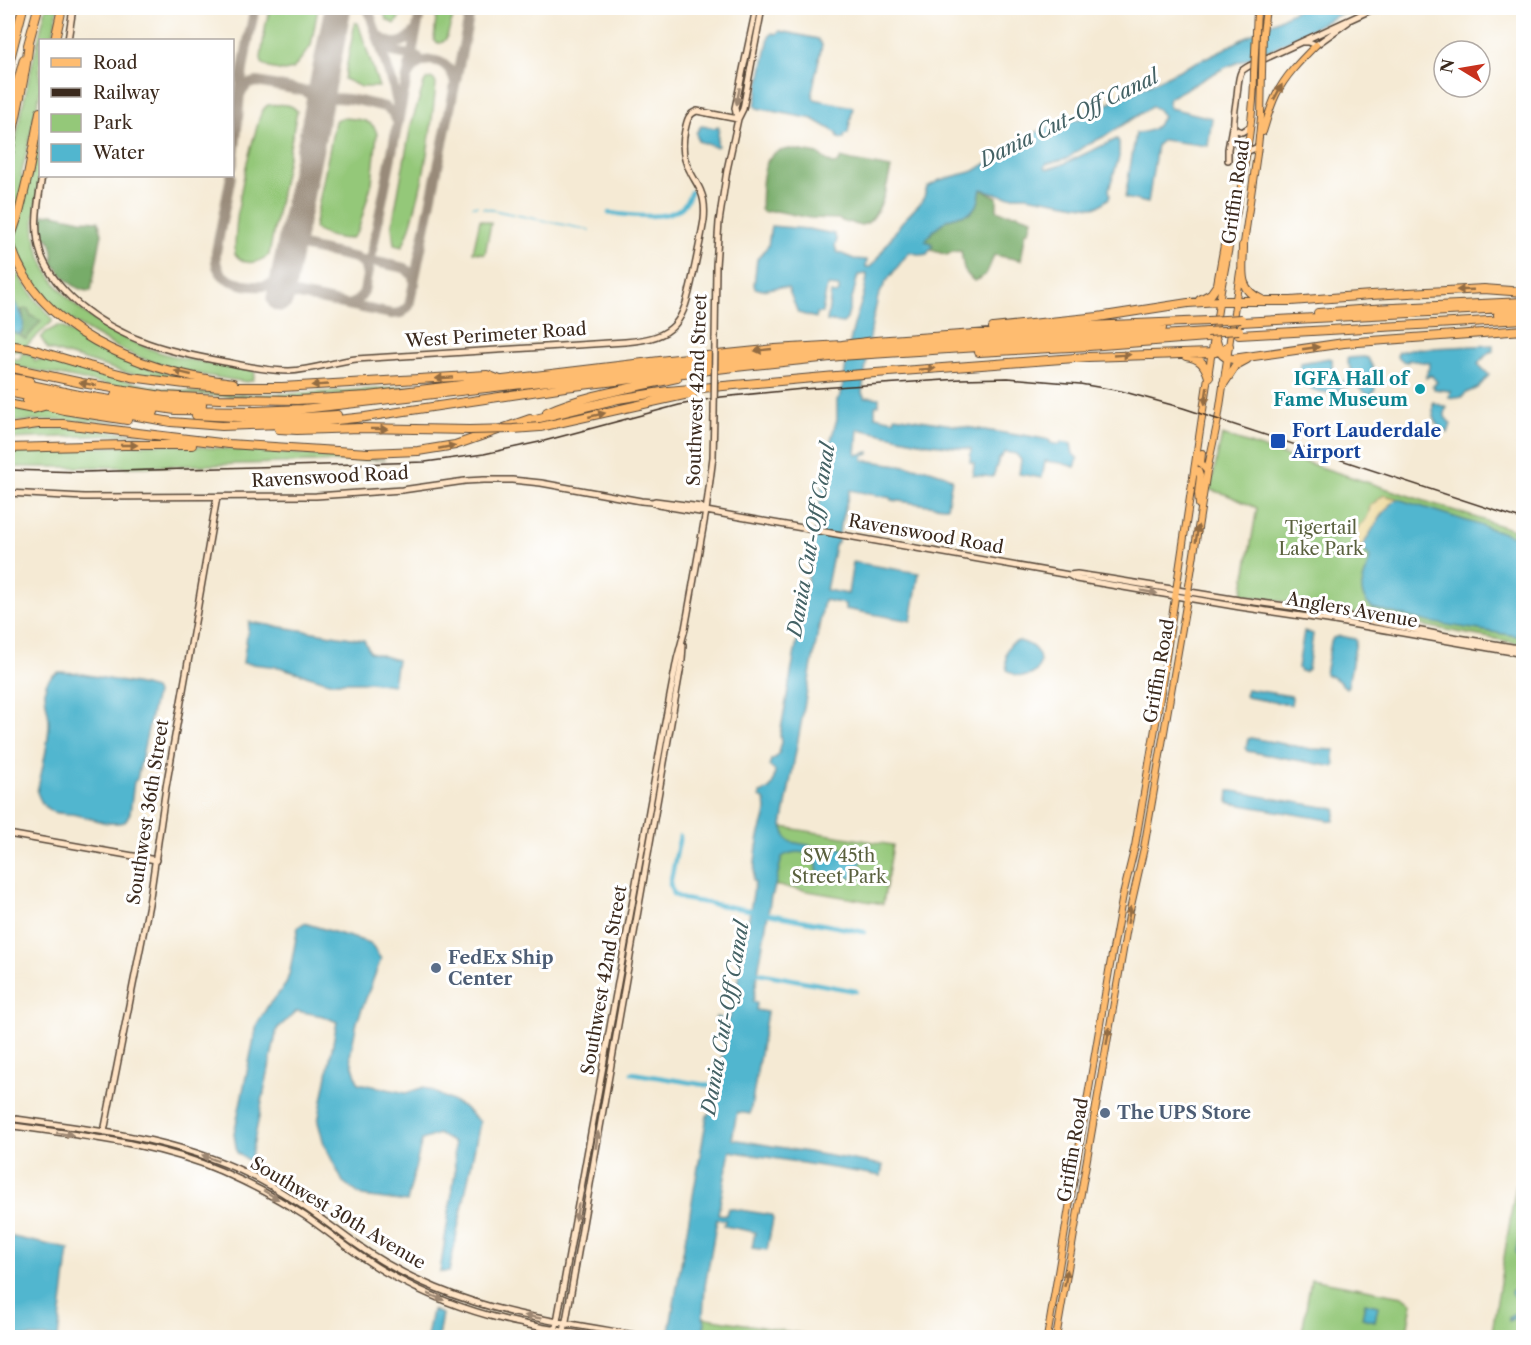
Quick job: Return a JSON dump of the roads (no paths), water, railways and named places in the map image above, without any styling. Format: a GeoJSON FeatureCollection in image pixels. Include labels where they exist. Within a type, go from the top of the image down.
{"type":"FeatureCollection","features":[{"type":"Feature","properties":{"kind":"highway"},"geometry":{"type":"LineString","coordinates":[[8,67],[23,8]]}},
{"type":"Feature","properties":{"kind":"highway"},"geometry":{"type":"LineString","coordinates":[[8,118],[38,8]]}},
{"type":"Feature","properties":{"kind":"highway"},"geometry":{"type":"LineString","coordinates":[[55,39],[62,8]]}},
{"type":"Feature","properties":{"kind":"highway"},"geometry":{"type":"LineString","coordinates":[[8,160],[30,41]]}},
{"type":"Feature","properties":{"kind":"highway"},"geometry":{"type":"LineString","coordinates":[[8,245],[28,175],[39,117]]}},
{"type":"Feature","properties":{"kind":"highway"},"geometry":{"type":"LineString","coordinates":[[1195,303],[1206,298],[1218,284],[1225,245],[1236,211]]}},
{"type":"Feature","properties":{"kind":"highway"},"geometry":{"type":"LineString","coordinates":[[8,234],[11,249],[22,273],[38,297],[58,317],[84,335],[124,354],[171,371],[229,382],[282,387]]}},
{"type":"Feature","properties":{"kind":"highway"},"geometry":{"type":"LineString","coordinates":[[1243,246],[1243,282],[1251,295],[1263,301]]}},
{"type":"Feature","properties":{"kind":"highway"},"geometry":{"type":"LineString","coordinates":[[970,334],[981,329],[1220,301],[1301,301],[1484,289],[1524,292]]}},
{"type":"Feature","properties":{"kind":"highway"},"geometry":{"type":"LineString","coordinates":[[873,350],[1089,346],[1372,309],[1524,302]]}},
{"type":"Feature","properties":{"kind":"highway"},"geometry":{"type":"LineString","coordinates":[[8,388],[31,385],[175,410],[303,409],[636,371],[873,350],[1209,330],[1524,307]]}},
{"type":"Feature","properties":{"kind":"highway"},"geometry":{"type":"LineString","coordinates":[[1240,326],[1524,314]]}},
{"type":"Feature","properties":{"kind":"highway"},"geometry":{"type":"LineString","coordinates":[[1240,326],[1524,319]]}},
{"type":"Feature","properties":{"kind":"highway"},"geometry":{"type":"LineString","coordinates":[[8,388],[46,400],[171,422],[222,426],[309,423],[395,413],[565,387],[873,350],[970,334],[1088,326],[1209,330]]}},
{"type":"Feature","properties":{"kind":"highway"},"geometry":{"type":"LineString","coordinates":[[1209,330],[1216,352],[1227,358],[1344,343],[1524,330]]}},
{"type":"Feature","properties":{"kind":"highway"},"geometry":{"type":"LineString","coordinates":[[8,345],[28,348],[103,370],[148,379],[222,387],[282,387],[487,375],[502,380]]}},
{"type":"Feature","properties":{"kind":"highway"},"geometry":{"type":"LineString","coordinates":[[527,421],[618,399],[668,391],[1088,357],[1216,352],[1229,346]]}},
{"type":"Feature","properties":{"kind":"highway"},"geometry":{"type":"LineString","coordinates":[[8,367],[162,396],[297,400],[369,396],[763,350],[841,353]]}},
{"type":"Feature","properties":{"kind":"highway"},"geometry":{"type":"LineString","coordinates":[[8,397],[117,418],[181,427],[232,431],[279,429],[367,420],[841,353]]}},
{"type":"Feature","properties":{"kind":"highway"},"geometry":{"type":"LineString","coordinates":[[1173,353],[1198,359],[1206,368],[1209,377]]}},
{"type":"Feature","properties":{"kind":"highway"},"geometry":{"type":"LineString","coordinates":[[1224,383],[1236,365],[1254,356]]}},
{"type":"Feature","properties":{"kind":"highway"},"geometry":{"type":"LineString","coordinates":[[11,427],[63,424],[229,444],[368,453],[418,451],[468,442],[572,402],[688,376]]}},
{"type":"Feature","properties":{"kind":"highway"},"geometry":{"type":"LineString","coordinates":[[8,377],[79,392],[177,403],[359,404]]}},
{"type":"Feature","properties":{"kind":"highway"},"geometry":{"type":"LineString","coordinates":[[279,429],[469,430],[540,427],[729,386]]}},
{"type":"Feature","properties":{"kind":"highway"},"geometry":{"type":"LineString","coordinates":[[8,404],[33,409],[45,405]]}},
{"type":"Feature","properties":{"kind":"highway"},"geometry":{"type":"LineString","coordinates":[[8,448],[229,444]]}},
{"type":"Feature","properties":{"kind":"main road","name":"Griffin Road"},"geometry":{"type":"LineString","coordinates":[[1056,1338],[1130,910],[1144,848],[1207,471],[1218,423],[1258,147],[1266,8]]}},
{"type":"Feature","properties":{"kind":"main road","name":"Griffin Road"},"geometry":{"type":"LineString","coordinates":[[1209,330],[1220,301],[1250,128],[1254,96],[1257,9]]}},
{"type":"Feature","properties":{"kind":"main road"},"geometry":{"type":"LineString","coordinates":[[1258,147],[1270,108],[1279,89],[1295,67],[1316,45]]}},
{"type":"Feature","properties":{"kind":"main road","name":"Griffin Road"},"geometry":{"type":"LineString","coordinates":[[1047,1338],[1096,1047],[1149,765],[1209,377],[1216,352]]}},
{"type":"Feature","properties":{"kind":"main road"},"geometry":{"type":"LineString","coordinates":[[1201,435],[1203,442],[1201,464],[1207,471]]}},
{"type":"Feature","properties":{"kind":"main road"},"geometry":{"type":"LineString","coordinates":[[1195,469],[1200,472],[1198,493],[1200,515]]}},
{"type":"Feature","properties":{"kind":"main road"},"geometry":{"type":"LineString","coordinates":[[1157,718],[1160,724],[1154,756],[1158,763]]}},
{"type":"Feature","properties":{"kind":"main road"},"geometry":{"type":"LineString","coordinates":[[1149,765],[1153,773],[1149,794],[1152,801]]}},
{"type":"Feature","properties":{"kind":"main road"},"geometry":{"type":"LineString","coordinates":[[1096,1047],[1103,1064]]}},
{"type":"Feature","properties":{"kind":"main road"},"geometry":{"type":"LineString","coordinates":[[1094,1060],[1101,1078]]}},
{"type":"Feature","properties":{"kind":"street"},"geometry":{"type":"LineString","coordinates":[[68,39],[73,8]]}},
{"type":"Feature","properties":{"kind":"street"},"geometry":{"type":"LineString","coordinates":[[738,119],[735,108],[756,8]]}},
{"type":"Feature","properties":{"kind":"street"},"geometry":{"type":"LineString","coordinates":[[738,119],[762,8]]}},
{"type":"Feature","properties":{"kind":"street"},"geometry":{"type":"LineString","coordinates":[[1258,147],[1246,152],[1239,147],[1234,129],[1239,78],[1242,71],[1375,8]]}},
{"type":"Feature","properties":{"kind":"street"},"geometry":{"type":"LineString","coordinates":[[1301,42],[1316,45],[1367,11]]}},
{"type":"Feature","properties":{"kind":"street","name":"West Perimeter Road"},"geometry":{"type":"LineString","coordinates":[[42,177],[36,211],[39,246],[52,277],[82,308],[137,340],[172,352],[254,368],[285,371],[314,368],[356,359],[626,342],[656,338],[676,323],[685,307],[704,219],[705,206],[701,192],[684,154],[687,120],[692,113],[699,111],[738,119]]}},
{"type":"Feature","properties":{"kind":"street","name":"Southwest 42nd Street"},"geometry":{"type":"LineString","coordinates":[[563,1338],[706,511],[713,457],[716,266],[719,222],[738,119]]}},
{"type":"Feature","properties":{"kind":"street"},"geometry":{"type":"LineString","coordinates":[[1228,160],[1229,138],[1234,120]]}},
{"type":"Feature","properties":{"kind":"street"},"geometry":{"type":"LineString","coordinates":[[1234,129],[1242,132],[1250,128]]}},
{"type":"Feature","properties":{"kind":"street","name":"Ravenswood Road"},"geometry":{"type":"LineString","coordinates":[[8,493],[84,497],[348,494],[402,490],[465,481],[512,480],[652,502],[700,507],[706,511],[1069,575],[1076,579],[1176,593]]}},
{"type":"Feature","properties":{"kind":"street","name":"Southwest 36th Street"},"geometry":{"type":"LineString","coordinates":[[104,1132],[156,860],[217,497]]}},
{"type":"Feature","properties":{"kind":"street","name":"Anglers Avenue"},"geometry":{"type":"LineString","coordinates":[[1176,593],[1240,607],[1524,654]]}},
{"type":"Feature","properties":{"kind":"street","name":"Anglers Avenue"},"geometry":{"type":"LineString","coordinates":[[1188,595],[1316,610],[1524,649]]}},
{"type":"Feature","properties":{"kind":"street","name":"Southwest 42nd Street"},"geometry":{"type":"LineString","coordinates":[[554,1338],[677,659],[685,629]]}},
{"type":"Feature","properties":{"kind":"street"},"geometry":{"type":"LineString","coordinates":[[648,816],[652,828]]}},
{"type":"Feature","properties":{"kind":"street"},"geometry":{"type":"LineString","coordinates":[[8,834],[156,860]]}},
{"type":"Feature","properties":{"kind":"street"},"geometry":{"type":"LineString","coordinates":[[624,952],[628,966]]}},
{"type":"Feature","properties":{"kind":"street","name":"Southwest 30th Avenue"},"geometry":{"type":"LineString","coordinates":[[8,1118],[104,1132],[174,1146],[234,1167],[285,1194],[372,1254],[421,1281],[481,1305],[523,1315],[652,1338]]}},
{"type":"Feature","properties":{"kind":"street","name":"Southwest 30th Avenue"},"geometry":{"type":"LineString","coordinates":[[8,1125],[144,1147],[174,1154],[214,1168],[284,1203],[363,1259],[398,1280],[424,1292],[492,1316],[604,1338]]}},
{"type":"Feature","properties":{"kind":"water"},"geometry":{"type":"Polygon","coordinates":[[[1300,8],[1352,8],[1272,49],[1224,68],[1169,98],[1170,108],[1212,118],[1208,146],[1163,140],[1157,145],[1148,203],[1125,198],[1136,133],[1152,129],[1163,117],[1155,107],[1151,107],[1068,158],[1046,164],[1047,169],[1061,165],[1117,139],[1119,157],[1109,189],[1110,195],[1099,206],[1092,207],[1027,196],[1005,196],[981,189],[978,203],[971,212],[948,219],[933,231],[925,241],[933,246],[927,254],[909,252],[886,282],[878,297],[862,393],[865,398],[879,398],[879,405],[875,406],[875,416],[894,420],[895,416],[1023,435],[1050,440],[1050,443],[1060,445],[1061,442],[1071,444],[1073,454],[1078,459],[1075,467],[1045,461],[1042,478],[1019,474],[1021,460],[1016,454],[1005,452],[999,459],[993,477],[973,475],[974,463],[970,462],[971,449],[924,443],[858,429],[856,455],[869,452],[863,456],[863,460],[927,469],[952,479],[947,507],[891,500],[891,498],[850,490],[826,590],[848,594],[853,562],[919,573],[911,621],[845,609],[845,604],[824,600],[782,826],[787,839],[791,842],[829,849],[836,847],[857,853],[861,856],[861,862],[853,878],[820,873],[817,870],[817,858],[809,854],[795,852],[782,857],[771,896],[753,1002],[757,1003],[756,1010],[767,1012],[750,1114],[737,1112],[732,1139],[883,1165],[881,1176],[730,1151],[718,1214],[726,1215],[728,1208],[771,1215],[773,1219],[767,1250],[752,1248],[755,1232],[724,1226],[725,1220],[717,1219],[705,1286],[703,1316],[705,1322],[702,1337],[668,1338],[707,1116],[713,1112],[717,1094],[712,1090],[718,1079],[728,1026],[715,1023],[716,1017],[729,1020],[739,975],[755,882],[753,881],[757,847],[766,810],[766,804],[760,797],[760,793],[768,790],[774,779],[775,771],[769,766],[780,750],[780,735],[827,454],[837,419],[837,400],[841,395],[851,337],[867,281],[867,274],[858,275],[847,319],[843,323],[827,321],[831,293],[839,292],[839,287],[827,286],[822,313],[817,313],[816,318],[798,313],[788,288],[762,290],[755,288],[754,285],[757,259],[768,246],[771,226],[834,234],[837,240],[835,246],[837,252],[854,259],[867,260],[866,267],[870,267],[901,223],[923,200],[927,187],[940,180],[974,171],[1037,132],[1060,122],[1079,119],[1095,108],[1224,49],[1300,8]]]}},
{"type":"Feature","properties":{"kind":"water"},"geometry":{"type":"Polygon","coordinates":[[[780,31],[818,39],[822,45],[812,92],[814,99],[853,107],[848,133],[844,139],[838,138],[837,133],[813,119],[757,108],[755,105],[769,37],[772,33],[776,34],[780,31]]]}},
{"type":"Feature","properties":{"kind":"water"},"geometry":{"type":"Polygon","coordinates":[[[701,126],[719,127],[718,146],[698,141],[696,133],[701,126]]]}},
{"type":"Feature","properties":{"kind":"water"},"geometry":{"type":"Polygon","coordinates":[[[8,291],[23,318],[23,329],[19,335],[8,330],[8,291]]]}},
{"type":"Feature","properties":{"kind":"water"},"geometry":{"type":"Polygon","coordinates":[[[1493,345],[1493,351],[1490,351],[1478,364],[1489,375],[1478,388],[1457,398],[1449,397],[1450,391],[1434,389],[1433,386],[1437,382],[1431,375],[1426,378],[1430,363],[1402,361],[1397,357],[1398,352],[1410,349],[1493,345]]]}},
{"type":"Feature","properties":{"kind":"water"},"geometry":{"type":"Polygon","coordinates":[[[1329,358],[1332,359],[1332,367],[1339,378],[1335,385],[1351,380],[1352,371],[1347,358],[1368,358],[1373,368],[1375,390],[1370,396],[1355,385],[1341,388],[1336,394],[1314,391],[1296,381],[1301,363],[1329,358]]]}},
{"type":"Feature","properties":{"kind":"water"},"geometry":{"type":"Polygon","coordinates":[[[1433,402],[1447,408],[1445,417],[1451,424],[1448,433],[1435,420],[1433,402]]]}},
{"type":"Feature","properties":{"kind":"water"},"geometry":{"type":"Polygon","coordinates":[[[1398,499],[1523,539],[1523,637],[1429,622],[1372,608],[1366,601],[1362,589],[1370,557],[1362,548],[1383,514],[1398,499]]]}},
{"type":"Feature","properties":{"kind":"water"},"geometry":{"type":"Polygon","coordinates":[[[249,622],[364,640],[370,652],[397,660],[393,685],[369,682],[329,682],[279,667],[243,663],[249,622]]]}},
{"type":"Feature","properties":{"kind":"water"},"geometry":{"type":"Polygon","coordinates":[[[1304,631],[1313,634],[1308,669],[1304,672],[1298,668],[1304,631]]]}},
{"type":"Feature","properties":{"kind":"water"},"geometry":{"type":"Polygon","coordinates":[[[1340,636],[1356,641],[1346,688],[1336,679],[1325,674],[1331,642],[1333,638],[1340,636]]]}},
{"type":"Feature","properties":{"kind":"water"},"geometry":{"type":"Polygon","coordinates":[[[1019,641],[1031,646],[1037,652],[1040,660],[1034,673],[1027,676],[1007,670],[1008,648],[1014,642],[1019,641]]]}},
{"type":"Feature","properties":{"kind":"water"},"geometry":{"type":"Polygon","coordinates":[[[59,672],[77,673],[145,686],[154,689],[156,693],[137,779],[134,782],[130,813],[125,822],[110,823],[77,815],[56,813],[46,807],[39,798],[37,792],[49,731],[45,689],[50,678],[59,672]]]}},
{"type":"Feature","properties":{"kind":"water"},"geometry":{"type":"Polygon","coordinates":[[[1247,689],[1291,696],[1291,705],[1246,697],[1247,689]]]}},
{"type":"Feature","properties":{"kind":"water"},"geometry":{"type":"Polygon","coordinates":[[[1248,739],[1311,749],[1335,750],[1335,765],[1334,767],[1247,751],[1248,739]]]}},
{"type":"Feature","properties":{"kind":"water"},"geometry":{"type":"Polygon","coordinates":[[[1229,791],[1336,809],[1334,821],[1230,803],[1228,802],[1229,791]]]}},
{"type":"Feature","properties":{"kind":"water"},"geometry":{"type":"Polygon","coordinates":[[[304,923],[370,943],[381,959],[357,1022],[350,1056],[358,1083],[406,1093],[424,1087],[462,1106],[480,1122],[449,1272],[440,1272],[455,1173],[454,1143],[438,1134],[422,1140],[407,1202],[362,1196],[343,1182],[324,1144],[318,1122],[337,1022],[323,1016],[297,1011],[277,1029],[250,1161],[237,1153],[234,1134],[257,1024],[269,1004],[286,984],[298,927],[304,923]]]}},
{"type":"Feature","properties":{"kind":"water"},"geometry":{"type":"Polygon","coordinates":[[[1523,1223],[1521,1256],[1523,1267],[1523,1306],[1511,1293],[1512,1290],[1517,1290],[1522,1268],[1516,1251],[1523,1223]]]}},
{"type":"Feature","properties":{"kind":"water"},"geometry":{"type":"Polygon","coordinates":[[[8,1236],[69,1249],[58,1337],[8,1337],[8,1236]]]}},
{"type":"Feature","properties":{"kind":"water"},"geometry":{"type":"Polygon","coordinates":[[[1365,1303],[1378,1306],[1375,1321],[1362,1318],[1365,1303]]]}},
{"type":"Feature","properties":{"kind":"water"},"geometry":{"type":"Polygon","coordinates":[[[1523,1306],[1523,1313],[1509,1321],[1509,1318],[1523,1306]]]}},
{"type":"Feature","properties":{"kind":"water"},"geometry":{"type":"Polygon","coordinates":[[[432,1310],[442,1314],[438,1337],[427,1337],[432,1310]]]}},
{"type":"Feature","properties":{"kind":"waterway"},"geometry":{"type":"LineString","coordinates":[[609,213],[665,215],[681,208],[691,192]]}},
{"type":"Feature","properties":{"kind":"waterway"},"geometry":{"type":"LineString","coordinates":[[483,208],[589,230]]}},
{"type":"Feature","properties":{"kind":"waterway"},"geometry":{"type":"LineString","coordinates":[[680,836],[670,884],[673,894],[683,899],[755,911]]}},
{"type":"Feature","properties":{"kind":"waterway"},"geometry":{"type":"LineString","coordinates":[[763,913],[864,932]]}},
{"type":"Feature","properties":{"kind":"waterway","name":"Dania Cut-Off Canal"},"geometry":{"type":"LineString","coordinates":[[753,972],[856,991]]}},
{"type":"Feature","properties":{"kind":"waterway","name":"Dania Cut-Off Canal"},"geometry":{"type":"LineString","coordinates":[[632,1073],[718,1087]]}},
{"type":"Feature","properties":{"kind":"railway"},"geometry":{"type":"LineString","coordinates":[[8,470],[83,472],[425,462],[484,454],[544,441],[679,405],[721,397],[803,389],[1008,378],[1080,384],[1121,391],[1183,408],[1524,520]]}},
{"type":"Feature","properties":{"kind":"place","name":"IGFA Hall of Fame Museum"},"geometry":{"type":"Point","coordinates":[1420,389]}},
{"type":"Feature","properties":{"kind":"place","name":"Fort Lauderdale Airport"},"geometry":{"type":"Point","coordinates":[1278,441]}},
{"type":"Feature","properties":{"kind":"place","name":"FedEx Ship Center"},"geometry":{"type":"Point","coordinates":[436,968]}},
{"type":"Feature","properties":{"kind":"place","name":"The UPS Store"},"geometry":{"type":"Point","coordinates":[1105,1113]}},
{"type":"Feature","properties":{"kind":"park label","name":"Tigertail Lake Park"},"geometry":{"type":"Point","coordinates":[1321,538]}},
{"type":"Feature","properties":{"kind":"park label","name":"SW 45th Street Park"},"geometry":{"type":"Point","coordinates":[839,866]}}]}
